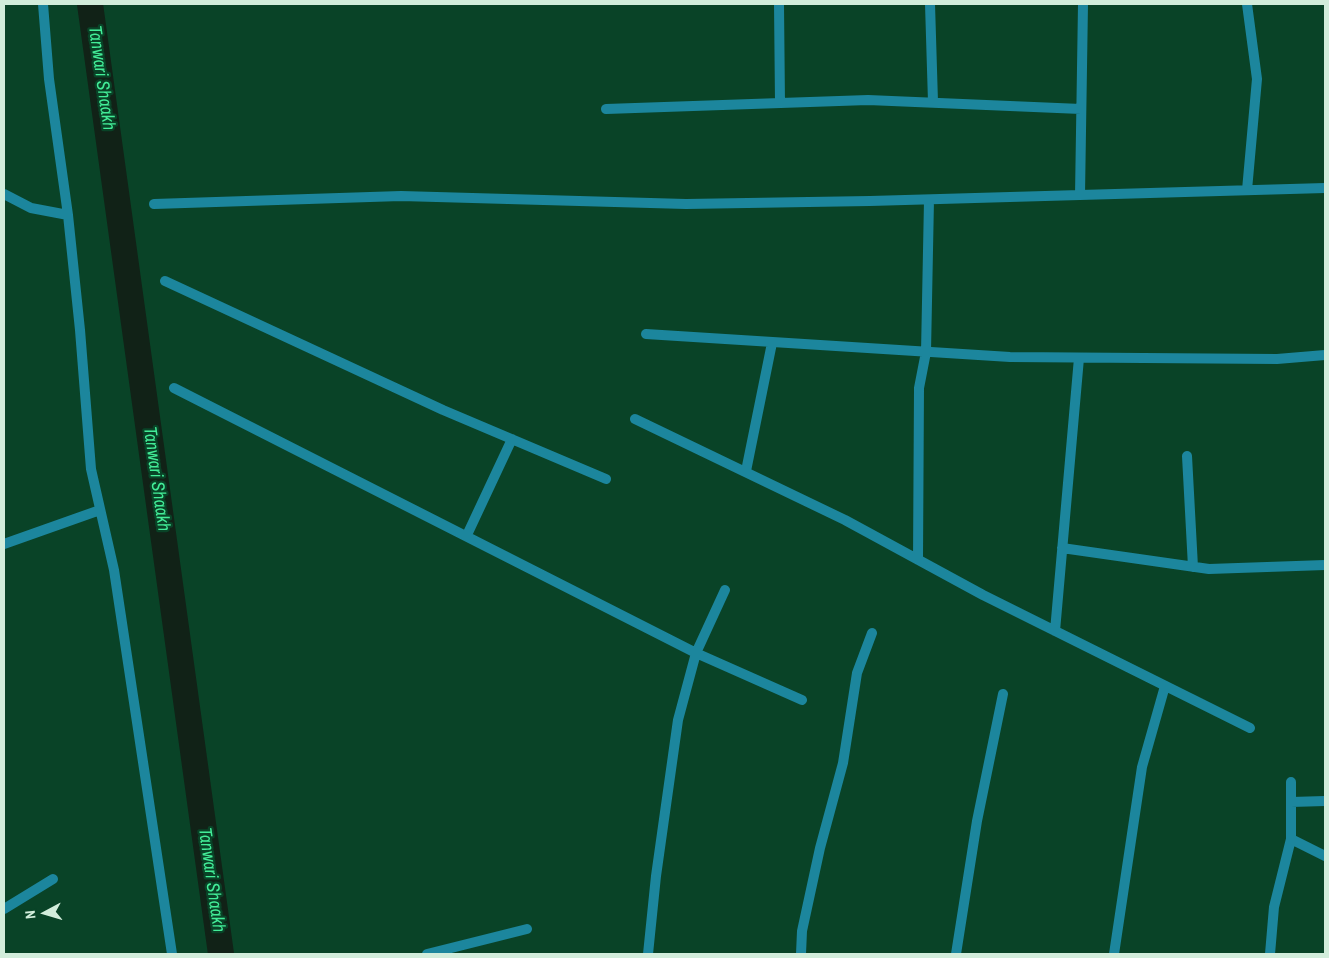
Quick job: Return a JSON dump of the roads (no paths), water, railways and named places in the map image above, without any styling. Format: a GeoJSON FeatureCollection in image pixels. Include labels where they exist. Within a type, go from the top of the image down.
{"type":"FeatureCollection","features":[{"type":"Feature","properties":{"kind":"street"},"geometry":{"type":"LineString","coordinates":[[43,4],[49,79],[68,215],[80,330],[91,469],[114,570],[172,954]]}},
{"type":"Feature","properties":{"kind":"street"},"geometry":{"type":"LineString","coordinates":[[779,4],[780,103]]}},
{"type":"Feature","properties":{"kind":"street"},"geometry":{"type":"LineString","coordinates":[[930,4],[932,102]]}},
{"type":"Feature","properties":{"kind":"street"},"geometry":{"type":"LineString","coordinates":[[1080,195],[1082,4]]}},
{"type":"Feature","properties":{"kind":"street"},"geometry":{"type":"LineString","coordinates":[[1247,4],[1256,79],[1247,190]]}},
{"type":"Feature","properties":{"kind":"street"},"geometry":{"type":"LineString","coordinates":[[606,109],[868,100],[1081,109]]}},
{"type":"Feature","properties":{"kind":"street"},"geometry":{"type":"LineString","coordinates":[[154,204],[400,196],[686,204],[929,200],[1325,188]]}},
{"type":"Feature","properties":{"kind":"street"},"geometry":{"type":"LineString","coordinates":[[4,194],[31,208],[68,215]]}},
{"type":"Feature","properties":{"kind":"street"},"geometry":{"type":"LineString","coordinates":[[918,560],[920,388],[926,352],[929,200]]}},
{"type":"Feature","properties":{"kind":"street"},"geometry":{"type":"LineString","coordinates":[[165,281],[443,410],[606,479]]}},
{"type":"Feature","properties":{"kind":"street"},"geometry":{"type":"LineString","coordinates":[[646,334],[1010,357],[1277,359],[1325,355]]}},
{"type":"Feature","properties":{"kind":"street"},"geometry":{"type":"LineString","coordinates":[[746,471],[772,343]]}},
{"type":"Feature","properties":{"kind":"street"},"geometry":{"type":"LineString","coordinates":[[1055,631],[1078,358]]}},
{"type":"Feature","properties":{"kind":"street"},"geometry":{"type":"LineString","coordinates":[[174,388],[467,535],[696,653],[802,700]]}},
{"type":"Feature","properties":{"kind":"street"},"geometry":{"type":"LineString","coordinates":[[635,419],[845,520],[1055,631],[1250,728]]}},
{"type":"Feature","properties":{"kind":"street"},"geometry":{"type":"LineString","coordinates":[[467,535],[512,439]]}},
{"type":"Feature","properties":{"kind":"street"},"geometry":{"type":"LineString","coordinates":[[1187,456],[1193,568]]}},
{"type":"Feature","properties":{"kind":"street"},"geometry":{"type":"LineString","coordinates":[[4,544],[100,510]]}},
{"type":"Feature","properties":{"kind":"street"},"geometry":{"type":"LineString","coordinates":[[1062,548],[1209,570],[1325,565]]}},
{"type":"Feature","properties":{"kind":"street"},"geometry":{"type":"LineString","coordinates":[[648,954],[656,876],[678,720],[696,653],[725,590]]}},
{"type":"Feature","properties":{"kind":"street"},"geometry":{"type":"LineString","coordinates":[[801,954],[802,931],[812,885],[843,763],[857,673],[872,633]]}},
{"type":"Feature","properties":{"kind":"street"},"geometry":{"type":"LineString","coordinates":[[1114,954],[1142,767],[1165,686]]}},
{"type":"Feature","properties":{"kind":"street"},"geometry":{"type":"LineString","coordinates":[[956,954],[977,821],[1003,694]]}},
{"type":"Feature","properties":{"kind":"street"},"geometry":{"type":"LineString","coordinates":[[1270,954],[1274,907],[1291,839],[1291,782]]}},
{"type":"Feature","properties":{"kind":"street"},"geometry":{"type":"LineString","coordinates":[[1291,802],[1325,801]]}},
{"type":"Feature","properties":{"kind":"street"},"geometry":{"type":"LineString","coordinates":[[1291,839],[1325,856]]}},
{"type":"Feature","properties":{"kind":"street"},"geometry":{"type":"LineString","coordinates":[[4,909],[53,879]]}},
{"type":"Feature","properties":{"kind":"street"},"geometry":{"type":"LineString","coordinates":[[427,954],[527,929]]}},
{"type":"Feature","properties":{"kind":"waterway","name":"Tanwari Shaakh"},"geometry":{"type":"LineString","coordinates":[[90,4],[221,954]]}}]}
